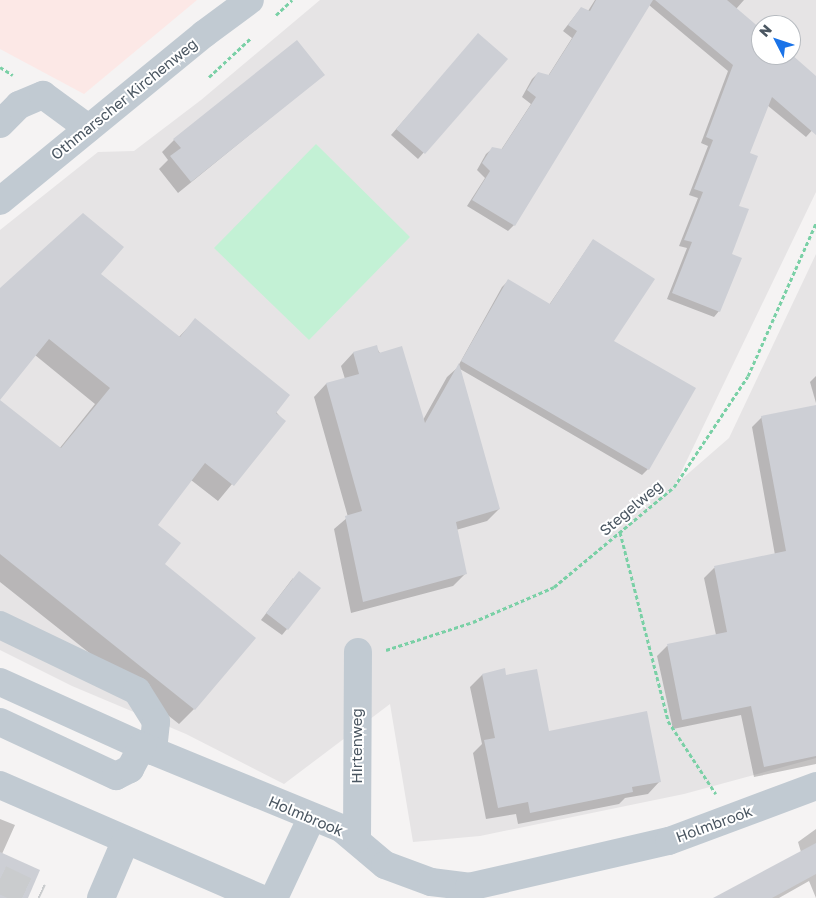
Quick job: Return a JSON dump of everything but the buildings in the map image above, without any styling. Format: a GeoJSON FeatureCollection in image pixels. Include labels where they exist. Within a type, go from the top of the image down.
{"type":"FeatureCollection","features":[{"type":"Feature","properties":{"kind":"street","name":"Othmarscher Kirchenweg"},"geometry":{"type":"LineString","coordinates":[[0,201],[88,128],[250,0]]}},
{"type":"Feature","properties":{"kind":"street"},"geometry":{"type":"LineString","coordinates":[[0,124],[19,105],[43,95],[88,128]]}},
{"type":"Feature","properties":{"kind":"street"},"geometry":{"type":"LineString","coordinates":[[0,625],[137,691],[156,722],[148,749],[130,769],[116,776],[0,722]]}},
{"type":"Feature","properties":{"kind":"street","name":"Hirtenweg"},"geometry":{"type":"LineString","coordinates":[[357,839],[358,652]]}},
{"type":"Feature","properties":{"kind":"street","name":"Holmbrook"},"geometry":{"type":"LineString","coordinates":[[0,682],[148,749],[341,828],[357,839],[385,865],[431,882],[469,886],[669,840],[816,786]]}},
{"type":"Feature","properties":{"kind":"street"},"geometry":{"type":"LineString","coordinates":[[0,785],[125,842],[260,898]]}},
{"type":"Feature","properties":{"kind":"street"},"geometry":{"type":"LineString","coordinates":[[274,898],[312,817]]}},
{"type":"Feature","properties":{"kind":"street"},"geometry":{"type":"LineString","coordinates":[[101,898],[125,842]]}},
{"type":"Feature","properties":{"kind":"path","name":"Stegelweg"},"geometry":{"type":"LineString","coordinates":[[358,652],[386,650],[473,622],[554,587],[674,487],[748,376],[816,223]]}},
{"type":"Feature","properties":{"kind":"path"},"geometry":{"type":"LineString","coordinates":[[620,532],[668,721],[732,818]]}},
{"type":"Feature","properties":{"kind":"shaded area"},"geometry":{"type":"Polygon","coordinates":[[[0,0],[197,0],[84,94],[0,49],[0,0]]]}},
{"type":"Feature","properties":{"kind":"shaded area"},"geometry":{"type":"Polygon","coordinates":[[[320,0],[816,0],[816,192],[675,485],[729,438],[816,254],[816,758],[684,794],[480,836],[413,842],[390,704],[284,784],[186,734],[72,686],[0,650],[0,230],[98,152],[134,151],[201,100],[320,0]]]}},
{"type":"Feature","properties":{"kind":"green space"},"geometry":{"type":"Polygon","coordinates":[[[316,144],[410,237],[309,340],[214,248],[316,144]]]}},
{"type":"Feature","properties":{"kind":"tunnel"},"geometry":{"type":"LineString","coordinates":[[0,879],[40,898]]}}]}
